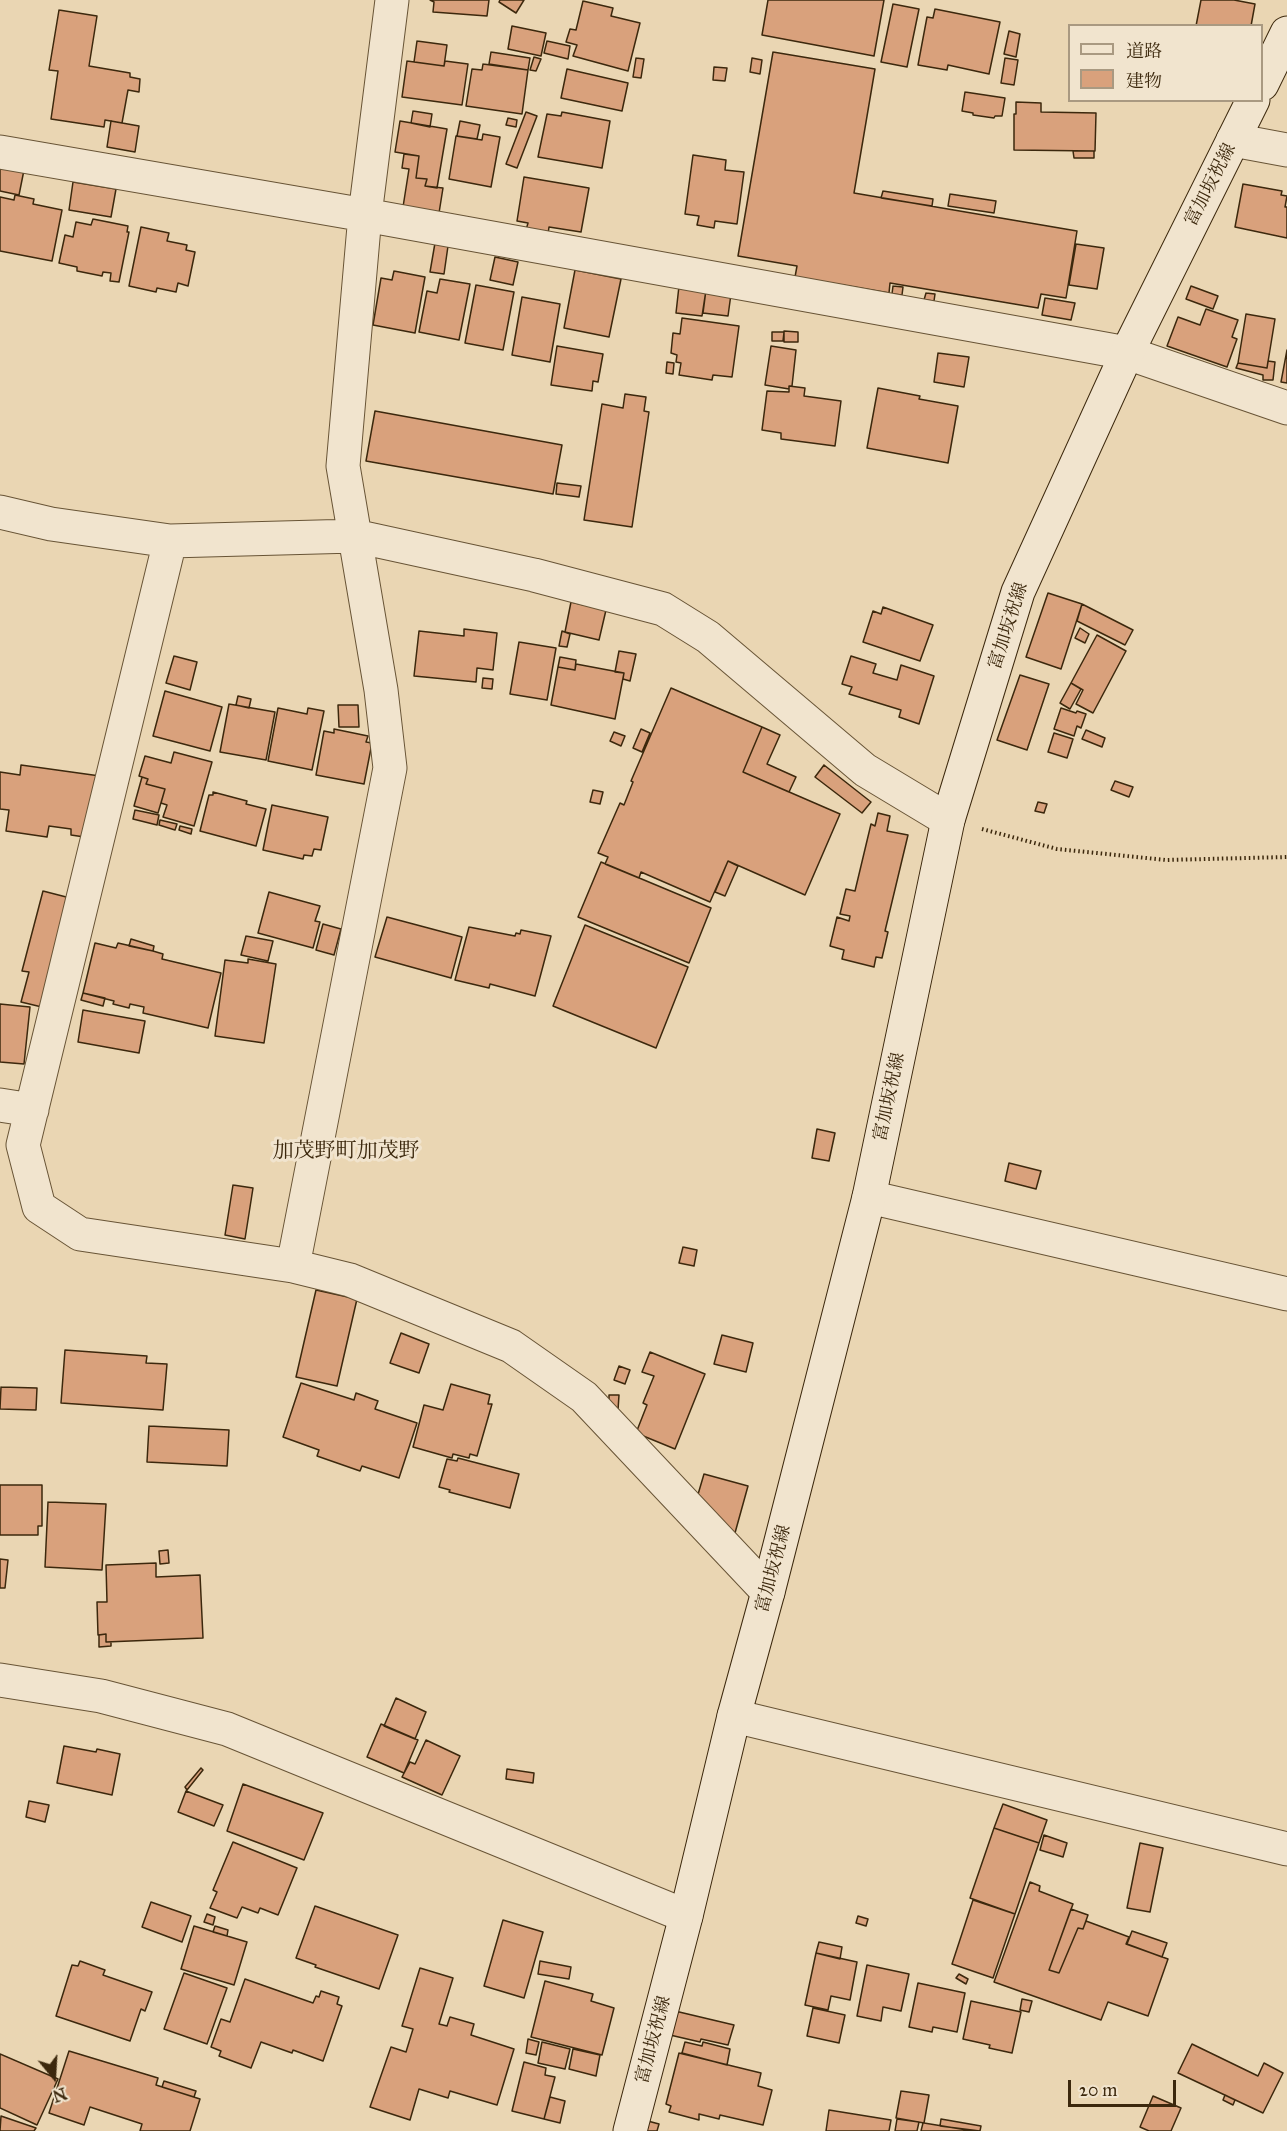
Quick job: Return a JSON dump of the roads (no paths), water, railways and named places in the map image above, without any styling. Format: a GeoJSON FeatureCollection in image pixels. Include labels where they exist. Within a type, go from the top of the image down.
{"type":"FeatureCollection","features":[{"type":"Feature","properties":{"kind":"street"},"geometry":{"type":"LineString","coordinates":[[293,1266],[390,768],[381,690],[343,466],[365,215],[392,0]]}},
{"type":"Feature","properties":{"kind":"street"},"geometry":{"type":"LineString","coordinates":[[1263,82],[1287,33]]}},
{"type":"Feature","properties":{"kind":"street","name":"富加坂祝線"},"geometry":{"type":"LineString","coordinates":[[630,2131],[686,1916],[734,1716],[869,1197],[948,820],[1018,592],[1127,353],[1252,102]]}},
{"type":"Feature","properties":{"kind":"street"},"geometry":{"type":"LineString","coordinates":[[1233,140],[1287,150]]}},
{"type":"Feature","properties":{"kind":"street"},"geometry":{"type":"LineString","coordinates":[[0,152],[365,215],[1127,353],[1287,408]]}},
{"type":"Feature","properties":{"kind":"street"},"geometry":{"type":"LineString","coordinates":[[0,512],[51,524],[170,541],[355,536],[534,575],[663,609],[708,637],[865,770],[948,820]]}},
{"type":"Feature","properties":{"kind":"street"},"geometry":{"type":"LineString","coordinates":[[170,541],[23,1145],[39,1207],[80,1234],[293,1266],[350,1280],[511,1346],[584,1397],[768,1592]]}},
{"type":"Feature","properties":{"kind":"street"},"geometry":{"type":"LineString","coordinates":[[0,1105],[32,1110]]}},
{"type":"Feature","properties":{"kind":"street"},"geometry":{"type":"LineString","coordinates":[[869,1197],[1287,1294]]}},
{"type":"Feature","properties":{"kind":"street"},"geometry":{"type":"LineString","coordinates":[[0,1680],[101,1696],[227,1729],[686,1916]]}},
{"type":"Feature","properties":{"kind":"street"},"geometry":{"type":"LineString","coordinates":[[734,1716],[1287,1849]]}},
{"type":"Feature","properties":{"kind":"district","name":"加茂野町加茂野"},"geometry":{"type":"Point","coordinates":[346,1152]}}]}
